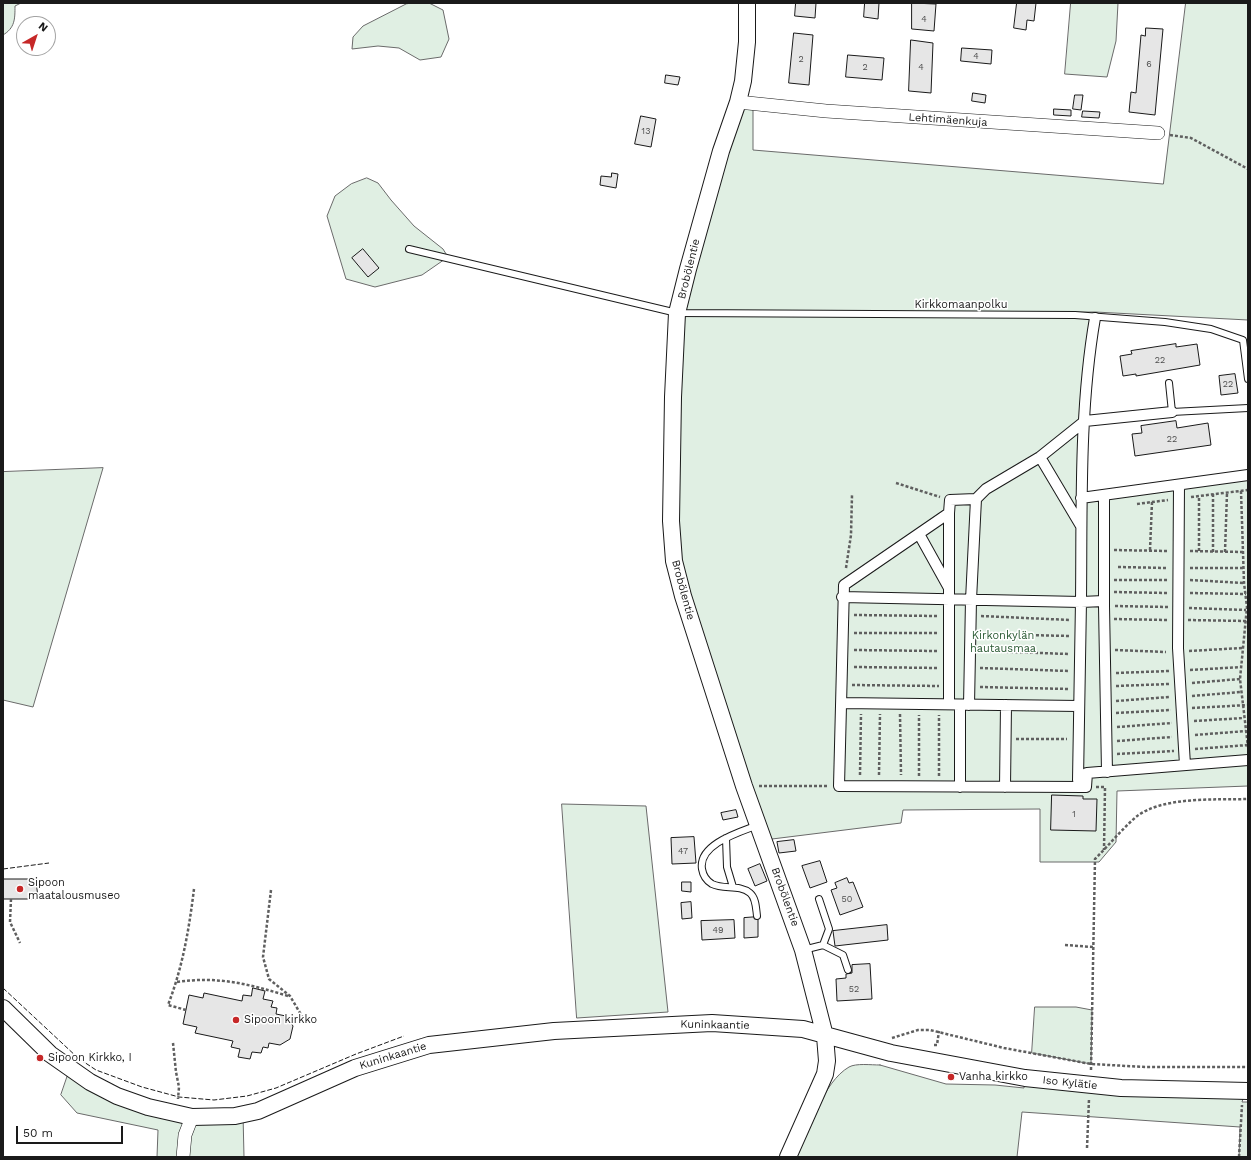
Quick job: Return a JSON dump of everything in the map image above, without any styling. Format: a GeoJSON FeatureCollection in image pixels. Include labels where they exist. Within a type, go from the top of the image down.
{"type":"FeatureCollection","features":[{"type":"Feature","properties":{"kind":"street","name":"Brobölentie"},"geometry":{"type":"LineString","coordinates":[[747,3],[748,26],[746,62],[738,102],[719,159],[688,269],[678,313],[673,397],[671,505],[674,561],[683,596],[744,786],[759,824],[803,950],[825,1036],[827,1061],[825,1074],[788,1157]]}},
{"type":"Feature","properties":{"kind":"street","name":"Lehtimäenkuja"},"geometry":{"type":"LineString","coordinates":[[738,102],[834,112],[1158,133]]}},
{"type":"Feature","properties":{"kind":"street"},"geometry":{"type":"LineString","coordinates":[[1086,787],[1078,780],[1081,498],[1085,421],[1091,344],[1095,318]]}},
{"type":"Feature","properties":{"kind":"street"},"geometry":{"type":"LineString","coordinates":[[960,787],[964,705],[969,687],[971,600],[976,499],[986,489],[1040,457],[1085,421],[1172,412]]}},
{"type":"Feature","properties":{"kind":"street"},"geometry":{"type":"LineString","coordinates":[[1040,457],[1081,526]]}},
{"type":"Feature","properties":{"kind":"street"},"geometry":{"type":"LineString","coordinates":[[1081,498],[1248,475]]}},
{"type":"Feature","properties":{"kind":"street"},"geometry":{"type":"LineString","coordinates":[[1179,485],[1178,652],[1185,765]]}},
{"type":"Feature","properties":{"kind":"street"},"geometry":{"type":"LineString","coordinates":[[1104,495],[1107,772]]}},
{"type":"Feature","properties":{"kind":"street"},"geometry":{"type":"LineString","coordinates":[[944,704],[949,686],[950,500],[976,499]]}},
{"type":"Feature","properties":{"kind":"street"},"geometry":{"type":"LineString","coordinates":[[949,513],[844,585],[842,597],[842,703],[839,786],[1086,787]]}},
{"type":"Feature","properties":{"kind":"street"},"geometry":{"type":"LineString","coordinates":[[918,534],[950,594]]}},
{"type":"Feature","properties":{"kind":"street"},"geometry":{"type":"LineString","coordinates":[[842,597],[950,594],[971,600],[1104,601]]}},
{"type":"Feature","properties":{"kind":"street"},"geometry":{"type":"LineString","coordinates":[[842,703],[1079,706]]}},
{"type":"Feature","properties":{"kind":"street"},"geometry":{"type":"LineString","coordinates":[[1005,787],[1006,705]]}},
{"type":"Feature","properties":{"kind":"street"},"geometry":{"type":"LineString","coordinates":[[1086,787],[1087,773],[1248,760]]}},
{"type":"Feature","properties":{"kind":"street","name":"Kuninkaantie"},"geometry":{"type":"LineString","coordinates":[[3,1008],[50,1054],[90,1082],[117,1096],[148,1107],[192,1117],[235,1116],[258,1111],[355,1068],[429,1045],[554,1030],[712,1023],[803,1029],[825,1036]]}},
{"type":"Feature","properties":{"kind":"street","name":"Iso Kylätie"},"geometry":{"type":"LineString","coordinates":[[825,1036],[891,1053],[992,1073],[1090,1086],[1245,1097]]}},
{"type":"Feature","properties":{"kind":"street"},"geometry":{"type":"LineString","coordinates":[[183,1157],[185,1135],[192,1117]]}},
{"type":"Feature","properties":{"kind":"lane","name":"Kirkkomaanpolku"},"geometry":{"type":"LineString","coordinates":[[409,249],[678,313],[1075,315],[1211,329],[1243,340],[1248,379]]}},
{"type":"Feature","properties":{"kind":"lane"},"geometry":{"type":"LineString","coordinates":[[1169,383],[1172,412],[1248,408]]}},
{"type":"Feature","properties":{"kind":"lane"},"geometry":{"type":"LineString","coordinates":[[757,916],[754,899],[751,894],[742,888],[720,887],[710,883],[702,871],[701,863],[704,855],[717,842],[759,824]]}},
{"type":"Feature","properties":{"kind":"lane"},"geometry":{"type":"LineString","coordinates":[[726,838],[727,867],[733,888]]}},
{"type":"Feature","properties":{"kind":"lane"},"geometry":{"type":"LineString","coordinates":[[819,899],[829,929],[823,945]]}},
{"type":"Feature","properties":{"kind":"lane"},"geometry":{"type":"LineString","coordinates":[[803,950],[823,945],[843,956],[848,970]]}},
{"type":"Feature","properties":{"kind":"path"},"geometry":{"type":"LineString","coordinates":[[1158,133],[1191,138],[1248,169]]}},
{"type":"Feature","properties":{"kind":"path"},"geometry":{"type":"LineString","coordinates":[[896,483],[950,500]]}},
{"type":"Feature","properties":{"kind":"path"},"geometry":{"type":"LineString","coordinates":[[1107,755],[1248,746],[1240,679],[1247,607],[1244,583],[1242,491]]}},
{"type":"Feature","properties":{"kind":"path"},"geometry":{"type":"LineString","coordinates":[[1225,552],[1227,492]]}},
{"type":"Feature","properties":{"kind":"path"},"geometry":{"type":"LineString","coordinates":[[1213,494],[1214,552]]}},
{"type":"Feature","properties":{"kind":"path"},"geometry":{"type":"LineString","coordinates":[[844,585],[851,535],[852,495]]}},
{"type":"Feature","properties":{"kind":"path"},"geometry":{"type":"LineString","coordinates":[[1199,496],[1199,551]]}},
{"type":"Feature","properties":{"kind":"path"},"geometry":{"type":"LineString","coordinates":[[1150,550],[1152,502]]}},
{"type":"Feature","properties":{"kind":"path"},"geometry":{"type":"LineString","coordinates":[[1104,550],[1243,552]]}},
{"type":"Feature","properties":{"kind":"path"},"geometry":{"type":"LineString","coordinates":[[1104,580],[1178,580],[1244,583]]}},
{"type":"Feature","properties":{"kind":"path"},"geometry":{"type":"LineString","coordinates":[[842,615],[950,616]]}},
{"type":"Feature","properties":{"kind":"path"},"geometry":{"type":"LineString","coordinates":[[971,616],[1080,620]]}},
{"type":"Feature","properties":{"kind":"path"},"geometry":{"type":"LineString","coordinates":[[843,633],[950,633]]}},
{"type":"Feature","properties":{"kind":"path"},"geometry":{"type":"LineString","coordinates":[[970,634],[1080,636]]}},
{"type":"Feature","properties":{"kind":"path"},"geometry":{"type":"LineString","coordinates":[[1105,650],[1178,652],[1242,648]]}},
{"type":"Feature","properties":{"kind":"path"},"geometry":{"type":"LineString","coordinates":[[842,650],[949,651]]}},
{"type":"Feature","properties":{"kind":"path"},"geometry":{"type":"LineString","coordinates":[[970,651],[1080,654]]}},
{"type":"Feature","properties":{"kind":"path"},"geometry":{"type":"LineString","coordinates":[[842,667],[949,668]]}},
{"type":"Feature","properties":{"kind":"path"},"geometry":{"type":"LineString","coordinates":[[1105,673],[1179,671],[1242,667]]}},
{"type":"Feature","properties":{"kind":"path"},"geometry":{"type":"LineString","coordinates":[[970,668],[1080,671]]}},
{"type":"Feature","properties":{"kind":"path"},"geometry":{"type":"LineString","coordinates":[[1105,687],[1240,679]]}},
{"type":"Feature","properties":{"kind":"path"},"geometry":{"type":"LineString","coordinates":[[842,685],[949,686]]}},
{"type":"Feature","properties":{"kind":"path"},"geometry":{"type":"LineString","coordinates":[[969,687],[1079,689]]}},
{"type":"Feature","properties":{"kind":"path"},"geometry":{"type":"LineString","coordinates":[[1106,702],[1241,692]]}},
{"type":"Feature","properties":{"kind":"path"},"geometry":{"type":"LineString","coordinates":[[860,786],[861,703]]}},
{"type":"Feature","properties":{"kind":"path"},"geometry":{"type":"LineString","coordinates":[[879,787],[880,704]]}},
{"type":"Feature","properties":{"kind":"path"},"geometry":{"type":"LineString","coordinates":[[900,704],[901,787]]}},
{"type":"Feature","properties":{"kind":"path"},"geometry":{"type":"LineString","coordinates":[[919,704],[919,787]]}},
{"type":"Feature","properties":{"kind":"path"},"geometry":{"type":"LineString","coordinates":[[938,787],[944,704]]}},
{"type":"Feature","properties":{"kind":"path"},"geometry":{"type":"LineString","coordinates":[[1106,714],[1248,705]]}},
{"type":"Feature","properties":{"kind":"path"},"geometry":{"type":"LineString","coordinates":[[1106,727],[1244,718]]}},
{"type":"Feature","properties":{"kind":"path"},"geometry":{"type":"LineString","coordinates":[[1106,742],[1246,731]]}},
{"type":"Feature","properties":{"kind":"path"},"geometry":{"type":"LineString","coordinates":[[1006,739],[1078,739]]}},
{"type":"Feature","properties":{"kind":"path"},"geometry":{"type":"LineString","coordinates":[[744,786],[839,786]]}},
{"type":"Feature","properties":{"kind":"path"},"geometry":{"type":"LineString","coordinates":[[1086,787],[1105,787],[1104,850]]}},
{"type":"Feature","properties":{"kind":"path"},"geometry":{"type":"LineString","coordinates":[[1087,1148],[1091,1064],[1095,859],[1137,816],[1154,808],[1188,801],[1248,799]]}},
{"type":"Feature","properties":{"kind":"path"},"geometry":{"type":"LineString","coordinates":[[186,1010],[168,1005],[177,982],[187,943],[194,888]]}},
{"type":"Feature","properties":{"kind":"path"},"geometry":{"type":"LineString","coordinates":[[271,890],[263,957],[269,979],[290,996],[303,1018]]}},
{"type":"Feature","properties":{"kind":"path"},"geometry":{"type":"LineString","coordinates":[[10,899],[10,922],[20,943]]}},
{"type":"Feature","properties":{"kind":"path"},"geometry":{"type":"LineString","coordinates":[[1065,945],[1093,947]]}},
{"type":"Feature","properties":{"kind":"path"},"geometry":{"type":"LineString","coordinates":[[177,982],[216,979],[238,982],[290,996]]}},
{"type":"Feature","properties":{"kind":"path","name":"Iso Kylätie"},"geometry":{"type":"LineString","coordinates":[[887,1040],[918,1030],[939,1030],[1004,1048],[1091,1064],[1145,1067],[1248,1067]]}},
{"type":"Feature","properties":{"kind":"path"},"geometry":{"type":"LineString","coordinates":[[932,1044],[937,1045],[939,1030]]}},
{"type":"Feature","properties":{"kind":"path"},"geometry":{"type":"LineString","coordinates":[[173,1043],[179,1087],[175,1113]]}},
{"type":"Feature","properties":{"kind":"path"},"geometry":{"type":"LineString","coordinates":[[1239,1157],[1245,1097]]}},
{"type":"Feature","properties":{"kind":"green space"},"geometry":{"type":"Polygon","coordinates":[[[3,3],[21,3],[15,6],[14,23],[3,35],[3,3]]]}},
{"type":"Feature","properties":{"kind":"green space"},"geometry":{"type":"Polygon","coordinates":[[[429,3],[443,10],[449,39],[441,57],[420,60],[399,48],[378,46],[352,49],[353,37],[363,26],[406,4],[429,3]]]}},
{"type":"Feature","properties":{"kind":"green space"},"geometry":{"type":"Polygon","coordinates":[[[1071,3],[1118,3],[1116,41],[1107,77],[1065,74],[1071,3]]]}},
{"type":"Feature","properties":{"kind":"green space","name":"Kirkonkylän hautausmaa"},"geometry":{"type":"Polygon","coordinates":[[[1186,3],[1248,3],[1248,320],[1095,312],[777,314],[1095,318],[1091,340],[1085,496],[1248,471],[1248,786],[1117,791],[1116,842],[1099,862],[1040,862],[1040,809],[903,810],[901,823],[764,840],[722,719],[671,521],[688,269],[738,102],[753,103],[753,150],[1163,184],[1186,3]]]}},
{"type":"Feature","properties":{"kind":"green space"},"geometry":{"type":"Polygon","coordinates":[[[367,178],[378,183],[414,226],[443,249],[448,257],[422,275],[375,287],[346,279],[327,216],[335,196],[351,184],[367,178]]]}},
{"type":"Feature","properties":{"kind":"green space"},"geometry":{"type":"Polygon","coordinates":[[[103,468],[33,707],[3,700],[3,472],[103,468]]]}},
{"type":"Feature","properties":{"kind":"green space"},"geometry":{"type":"Polygon","coordinates":[[[562,804],[646,806],[668,1012],[577,1018],[562,804]]]}},
{"type":"Feature","properties":{"kind":"green space"},"geometry":{"type":"Polygon","coordinates":[[[1035,1007],[1076,1007],[1092,1010],[1091,1064],[1032,1053],[1035,1007]]]}},
{"type":"Feature","properties":{"kind":"green space"},"geometry":{"type":"Polygon","coordinates":[[[880,1065],[946,1084],[995,1085],[1024,1088],[1025,1078],[1243,1099],[1242,1102],[1248,1102],[1248,1157],[1239,1157],[1240,1127],[1022,1112],[1017,1157],[797,1157],[817,1108],[831,1084],[840,1074],[852,1066],[880,1065]]]}},
{"type":"Feature","properties":{"kind":"green space"},"geometry":{"type":"Polygon","coordinates":[[[70,1069],[148,1107],[243,1114],[244,1157],[157,1157],[158,1130],[77,1113],[61,1095],[70,1069]]]}},
{"type":"Feature","properties":{"kind":"building"},"geometry":{"type":"Polygon","coordinates":[[[796,3],[816,3],[815,18],[795,16],[796,3]]]}},
{"type":"Feature","properties":{"kind":"building"},"geometry":{"type":"Polygon","coordinates":[[[865,3],[879,3],[878,19],[864,17],[865,3]]]}},
{"type":"Feature","properties":{"kind":"building"},"geometry":{"type":"Polygon","coordinates":[[[912,3],[936,4],[934,31],[912,29],[912,3]]]}},
{"type":"Feature","properties":{"kind":"building"},"geometry":{"type":"Polygon","coordinates":[[[1017,3],[1036,3],[1034,21],[1027,20],[1026,30],[1014,28],[1017,3]]]}},
{"type":"Feature","properties":{"kind":"building"},"geometry":{"type":"Polygon","coordinates":[[[1146,28],[1163,29],[1155,115],[1129,112],[1131,92],[1136,93],[1141,35],[1145,36],[1146,28]]]}},
{"type":"Feature","properties":{"kind":"building"},"geometry":{"type":"Polygon","coordinates":[[[794,33],[813,35],[809,85],[789,83],[794,33]]]}},
{"type":"Feature","properties":{"kind":"building"},"geometry":{"type":"Polygon","coordinates":[[[911,40],[933,43],[931,93],[909,91],[911,40]]]}},
{"type":"Feature","properties":{"kind":"building"},"geometry":{"type":"Polygon","coordinates":[[[962,48],[992,50],[991,64],[961,61],[962,48]]]}},
{"type":"Feature","properties":{"kind":"building"},"geometry":{"type":"Polygon","coordinates":[[[848,55],[884,58],[882,80],[846,77],[848,55]]]}},
{"type":"Feature","properties":{"kind":"building"},"geometry":{"type":"Polygon","coordinates":[[[666,75],[680,77],[678,85],[665,83],[666,75]]]}},
{"type":"Feature","properties":{"kind":"building"},"geometry":{"type":"Polygon","coordinates":[[[973,93],[986,95],[985,103],[972,101],[973,93]]]}},
{"type":"Feature","properties":{"kind":"building"},"geometry":{"type":"Polygon","coordinates":[[[1075,95],[1083,95],[1081,110],[1073,109],[1075,95]]]}},
{"type":"Feature","properties":{"kind":"building"},"geometry":{"type":"Polygon","coordinates":[[[1054,109],[1071,110],[1071,116],[1054,115],[1054,109]]]}},
{"type":"Feature","properties":{"kind":"building"},"geometry":{"type":"Polygon","coordinates":[[[1083,111],[1100,112],[1099,118],[1082,117],[1083,111]]]}},
{"type":"Feature","properties":{"kind":"building"},"geometry":{"type":"Polygon","coordinates":[[[641,116],[656,119],[651,147],[635,144],[641,116]]]}},
{"type":"Feature","properties":{"kind":"building"},"geometry":{"type":"Polygon","coordinates":[[[612,173],[618,174],[616,188],[600,185],[601,176],[611,177],[612,173]]]}},
{"type":"Feature","properties":{"kind":"building"},"geometry":{"type":"Polygon","coordinates":[[[363,249],[379,268],[368,277],[352,258],[363,249]]]}},
{"type":"Feature","properties":{"kind":"building"},"geometry":{"type":"Polygon","coordinates":[[[1176,344],[1176,347],[1197,344],[1200,365],[1136,376],[1136,374],[1123,376],[1120,356],[1132,354],[1131,351],[1176,344]]]}},
{"type":"Feature","properties":{"kind":"building"},"geometry":{"type":"Polygon","coordinates":[[[1235,374],[1238,393],[1221,395],[1219,376],[1235,374]]]}},
{"type":"Feature","properties":{"kind":"building"},"geometry":{"type":"Polygon","coordinates":[[[1176,421],[1177,428],[1208,423],[1211,445],[1135,456],[1132,434],[1142,433],[1141,426],[1176,421]]]}},
{"type":"Feature","properties":{"kind":"building"},"geometry":{"type":"Polygon","coordinates":[[[1052,795],[1083,796],[1083,799],[1097,799],[1096,831],[1051,830],[1052,795]]]}},
{"type":"Feature","properties":{"kind":"building"},"geometry":{"type":"Polygon","coordinates":[[[736,810],[738,817],[723,820],[721,813],[736,810]]]}},
{"type":"Feature","properties":{"kind":"building"},"geometry":{"type":"Polygon","coordinates":[[[694,837],[696,863],[672,864],[671,838],[694,837]]]}},
{"type":"Feature","properties":{"kind":"building"},"geometry":{"type":"Polygon","coordinates":[[[794,840],[796,851],[779,853],[777,842],[794,840]]]}},
{"type":"Feature","properties":{"kind":"building"},"geometry":{"type":"Polygon","coordinates":[[[820,861],[827,882],[810,888],[802,866],[820,861]]]}},
{"type":"Feature","properties":{"kind":"building"},"geometry":{"type":"Polygon","coordinates":[[[760,864],[767,881],[755,886],[748,869],[760,864]]]}},
{"type":"Feature","properties":{"kind":"building"},"geometry":{"type":"Polygon","coordinates":[[[847,878],[849,883],[853,882],[863,907],[840,915],[831,890],[837,888],[835,883],[847,878]]]}},
{"type":"Feature","properties":{"kind":"building","name":"Sipoon maatalousmuseo"},"geometry":{"type":"Polygon","coordinates":[[[3,879],[36,879],[38,899],[3,899],[3,879]]]}},
{"type":"Feature","properties":{"kind":"building"},"geometry":{"type":"Polygon","coordinates":[[[682,882],[691,882],[691,892],[682,891],[682,882]]]}},
{"type":"Feature","properties":{"kind":"building"},"geometry":{"type":"Polygon","coordinates":[[[691,902],[692,918],[682,919],[681,903],[691,902]]]}},
{"type":"Feature","properties":{"kind":"building"},"geometry":{"type":"Polygon","coordinates":[[[758,917],[758,937],[744,938],[744,918],[758,917]]]}},
{"type":"Feature","properties":{"kind":"building"},"geometry":{"type":"Polygon","coordinates":[[[734,920],[735,938],[702,940],[701,921],[734,920]]]}},
{"type":"Feature","properties":{"kind":"building"},"geometry":{"type":"Polygon","coordinates":[[[887,925],[888,940],[835,946],[833,931],[887,925]]]}},
{"type":"Feature","properties":{"kind":"building"},"geometry":{"type":"Polygon","coordinates":[[[870,964],[872,999],[837,1001],[836,979],[846,978],[846,974],[852,973],[852,965],[870,964]]]}},
{"type":"Feature","properties":{"kind":"building","name":"Sipoon kirkko"},"geometry":{"type":"Polygon","coordinates":[[[253,988],[265,991],[263,999],[273,1001],[271,1007],[277,1008],[276,1014],[286,1016],[293,1026],[290,1039],[280,1045],[269,1043],[268,1048],[263,1047],[261,1053],[252,1052],[250,1059],[238,1057],[240,1049],[231,1047],[233,1041],[195,1033],[197,1027],[183,1024],[189,995],[203,998],[204,993],[242,1001],[243,995],[251,996],[253,988]]]}},
{"type":"Feature","properties":{"kind":"fence"},"geometry":{"type":"LineString","coordinates":[[3,869],[49,863]]}},
{"type":"Feature","properties":{"kind":"fence"},"geometry":{"type":"LineString","coordinates":[[3,988],[78,1058],[96,1070],[142,1087],[179,1097],[214,1100],[247,1096],[276,1088],[356,1054],[404,1036]]}},
{"type":"Feature","properties":{"kind":"place","name":"Sipoon maatalousmuseo"},"geometry":{"type":"Point","coordinates":[20,889]}},
{"type":"Feature","properties":{"kind":"place","name":"Sipoon kirkko"},"geometry":{"type":"Point","coordinates":[236,1020]}},
{"type":"Feature","properties":{"kind":"place","name":"Sipoon Kirkko, I"},"geometry":{"type":"Point","coordinates":[40,1058]}},
{"type":"Feature","properties":{"kind":"place","name":"Vanha kirkko"},"geometry":{"type":"Point","coordinates":[951,1077]}}]}
